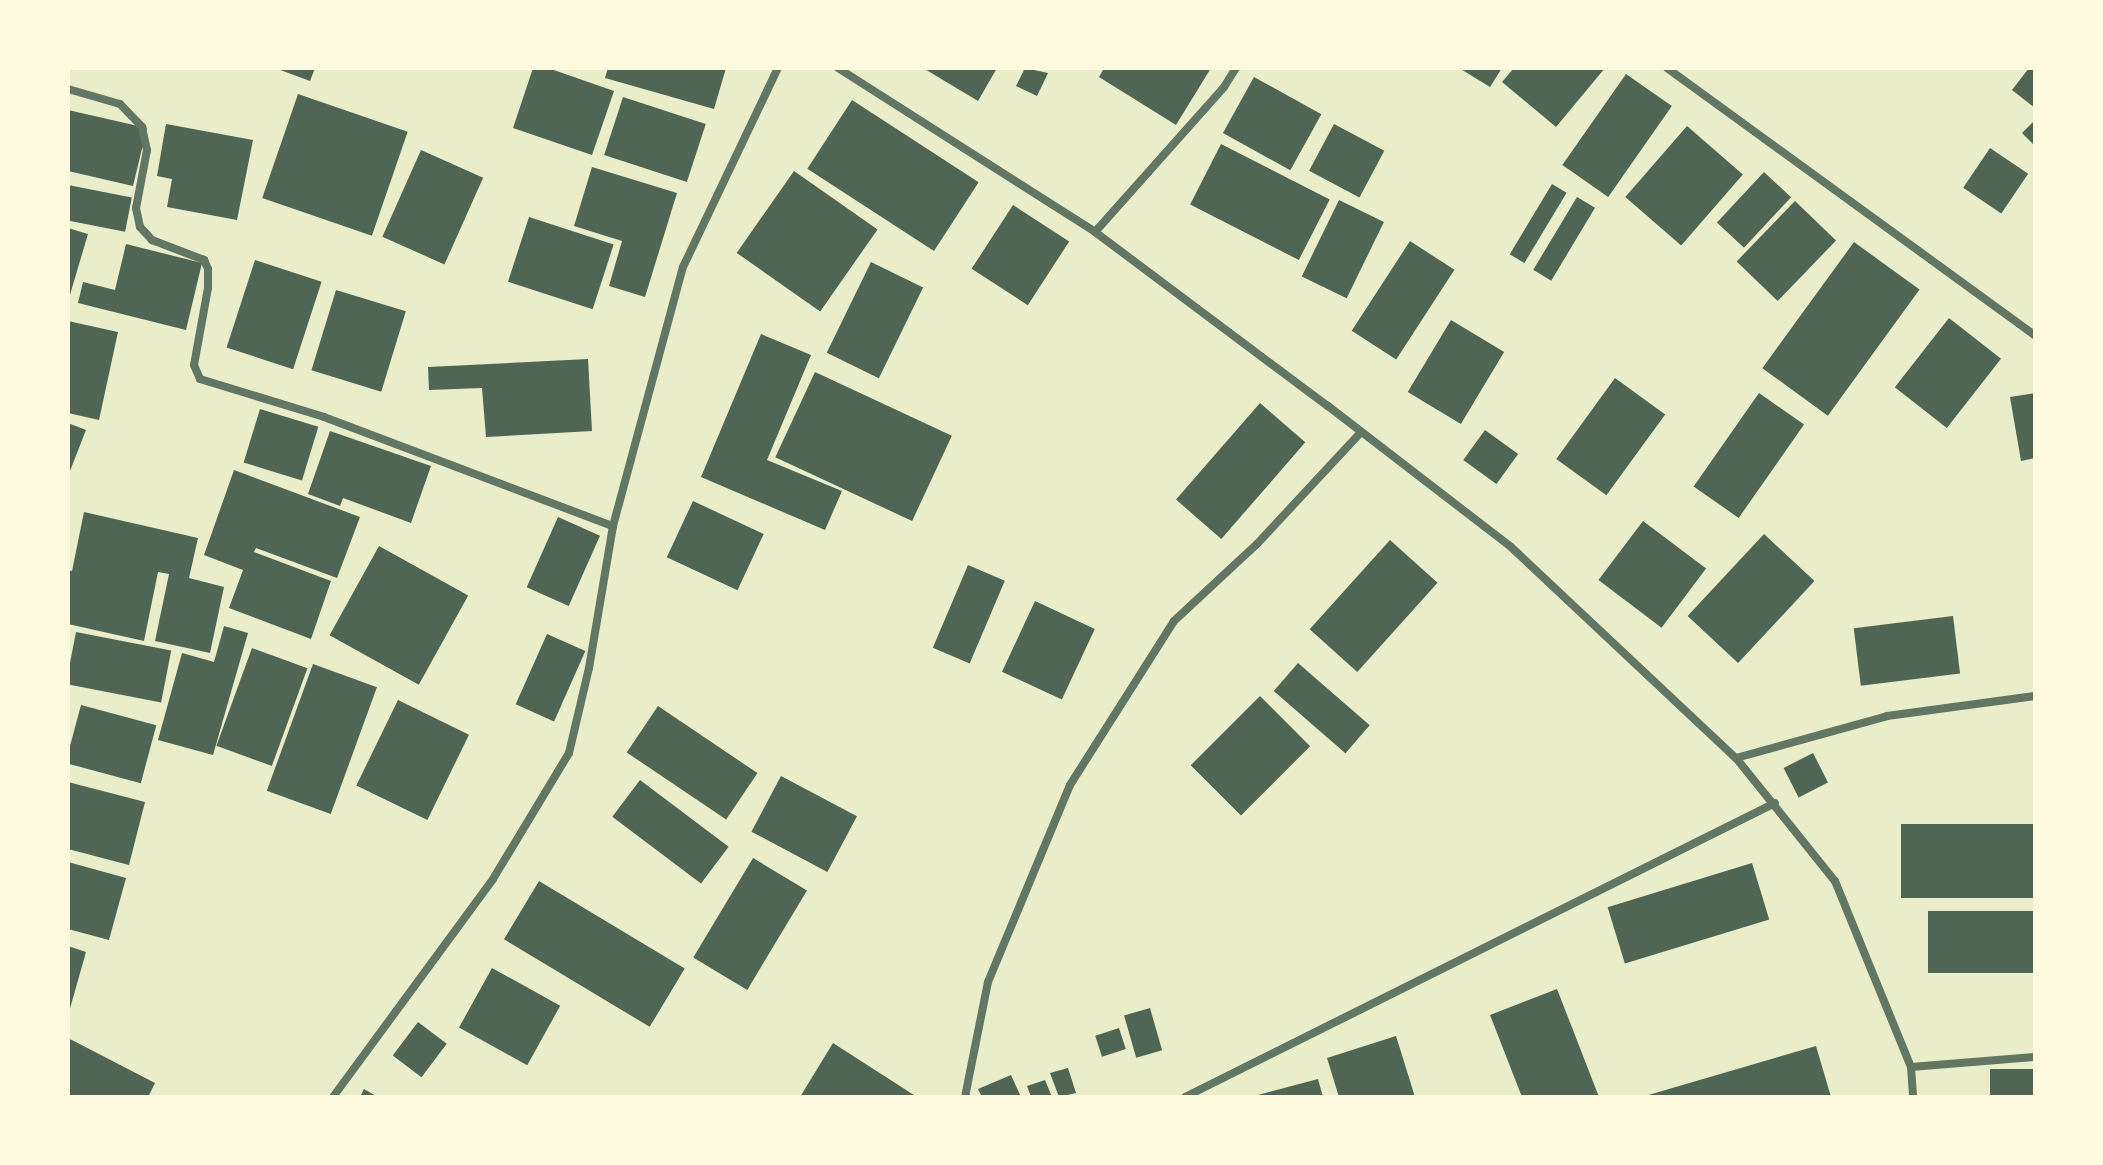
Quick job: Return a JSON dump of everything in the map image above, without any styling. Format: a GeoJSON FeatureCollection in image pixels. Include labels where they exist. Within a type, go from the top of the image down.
{"type":"FeatureCollection","features":[{"type":"Feature","properties":{"kind":"street"},"geometry":{"type":"LineString","coordinates":[[333,1097],[493,879],[569,753],[589,668],[613,526],[683,267],[778,68]]}},
{"type":"Feature","properties":{"kind":"street"},"geometry":{"type":"LineString","coordinates":[[838,68],[1095,232],[1511,547],[1736,758],[1835,881],[1911,1067],[1913,1097]]}},
{"type":"Feature","properties":{"kind":"street"},"geometry":{"type":"LineString","coordinates":[[1095,232],[1224,87],[1236,68]]}},
{"type":"Feature","properties":{"kind":"street"},"geometry":{"type":"LineString","coordinates":[[1667,68],[2035,335]]}},
{"type":"Feature","properties":{"kind":"street"},"geometry":{"type":"LineString","coordinates":[[68,89],[120,104],[142,127],[147,150],[136,208],[140,227],[152,240],[204,260],[208,269],[208,288],[194,365],[200,379],[324,417],[613,526]]}},
{"type":"Feature","properties":{"kind":"street"},"geometry":{"type":"LineString","coordinates":[[965,1097],[988,982],[1070,785],[1174,621],[1257,544],[1361,432]]}},
{"type":"Feature","properties":{"kind":"street"},"geometry":{"type":"LineString","coordinates":[[1736,758],[1887,716],[2035,696]]}},
{"type":"Feature","properties":{"kind":"street"},"geometry":{"type":"LineString","coordinates":[[1185,1097],[1775,803]]}},
{"type":"Feature","properties":{"kind":"street"},"geometry":{"type":"LineString","coordinates":[[1911,1067],[2035,1057]]}},
{"type":"Feature","properties":{"kind":"building"},"geometry":{"type":"Polygon","coordinates":[[[275,68],[315,68],[310,81],[275,68]]]}},
{"type":"Feature","properties":{"kind":"building"},"geometry":{"type":"Polygon","coordinates":[[[533,68],[548,68],[614,91],[592,155],[513,128],[533,68]]]}},
{"type":"Feature","properties":{"kind":"building"},"geometry":{"type":"Polygon","coordinates":[[[608,68],[726,68],[714,109],[605,78],[608,68]]]}},
{"type":"Feature","properties":{"kind":"building"},"geometry":{"type":"Polygon","coordinates":[[[923,68],[997,68],[978,101],[923,68]]]}},
{"type":"Feature","properties":{"kind":"building"},"geometry":{"type":"Polygon","coordinates":[[[1025,68],[1048,73],[1037,96],[1016,86],[1025,68]]]}},
{"type":"Feature","properties":{"kind":"building"},"geometry":{"type":"Polygon","coordinates":[[[1104,68],[1211,68],[1176,125],[1099,77],[1104,68]]]}},
{"type":"Feature","properties":{"kind":"building"},"geometry":{"type":"Polygon","coordinates":[[[1459,68],[1502,68],[1490,87],[1459,68]]]}},
{"type":"Feature","properties":{"kind":"building"},"geometry":{"type":"Polygon","coordinates":[[[1514,68],[1605,68],[1556,127],[1502,82],[1514,68]]]}},
{"type":"Feature","properties":{"kind":"building"},"geometry":{"type":"Polygon","coordinates":[[[2029,68],[2035,68],[2035,108],[2012,90],[2029,68]]]}},
{"type":"Feature","properties":{"kind":"building"},"geometry":{"type":"Polygon","coordinates":[[[1626,74],[1672,106],[1608,197],[1562,165],[1626,74]]]}},
{"type":"Feature","properties":{"kind":"building"},"geometry":{"type":"Polygon","coordinates":[[[1254,77],[1321,114],[1290,170],[1223,133],[1254,77]]]}},
{"type":"Feature","properties":{"kind":"building"},"geometry":{"type":"Polygon","coordinates":[[[298,94],[408,132],[372,236],[262,198],[298,94]]]}},
{"type":"Feature","properties":{"kind":"building"},"geometry":{"type":"Polygon","coordinates":[[[623,97],[706,124],[687,182],[604,155],[623,97]]]}},
{"type":"Feature","properties":{"kind":"building"},"geometry":{"type":"Polygon","coordinates":[[[852,100],[979,182],[934,251],[807,169],[852,100]]]}},
{"type":"Feature","properties":{"kind":"building"},"geometry":{"type":"Polygon","coordinates":[[[68,110],[147,128],[133,186],[68,171],[68,110]]]}},
{"type":"Feature","properties":{"kind":"building"},"geometry":{"type":"Polygon","coordinates":[[[2035,120],[2035,146],[2022,133],[2035,120]]]}},
{"type":"Feature","properties":{"kind":"building"},"geometry":{"type":"Polygon","coordinates":[[[166,124],[253,140],[237,220],[167,207],[172,179],[157,176],[166,124]]]}},
{"type":"Feature","properties":{"kind":"building"},"geometry":{"type":"Polygon","coordinates":[[[1334,124],[1384,151],[1359,198],[1309,171],[1334,124]]]}},
{"type":"Feature","properties":{"kind":"building"},"geometry":{"type":"Polygon","coordinates":[[[1687,126],[1743,175],[1681,245],[1625,197],[1687,126]]]}},
{"type":"Feature","properties":{"kind":"building"},"geometry":{"type":"Polygon","coordinates":[[[1221,144],[1330,199],[1299,260],[1190,205],[1221,144]]]}},
{"type":"Feature","properties":{"kind":"building"},"geometry":{"type":"Polygon","coordinates":[[[1990,148],[2028,174],[2001,214],[1963,188],[1990,148]]]}},
{"type":"Feature","properties":{"kind":"building"},"geometry":{"type":"Polygon","coordinates":[[[421,150],[483,178],[444,264],[382,237],[421,150]]]}},
{"type":"Feature","properties":{"kind":"building"},"geometry":{"type":"Polygon","coordinates":[[[592,167],[677,193],[645,297],[609,286],[622,241],[574,226],[592,167]]]}},
{"type":"Feature","properties":{"kind":"building"},"geometry":{"type":"Polygon","coordinates":[[[794,171],[878,230],[820,311],[737,253],[794,171]]]}},
{"type":"Feature","properties":{"kind":"building"},"geometry":{"type":"Polygon","coordinates":[[[1764,172],[1791,197],[1744,248],[1717,222],[1764,172]]]}},
{"type":"Feature","properties":{"kind":"building"},"geometry":{"type":"Polygon","coordinates":[[[1552,184],[1567,193],[1524,263],[1510,254],[1552,184]]]}},
{"type":"Feature","properties":{"kind":"building"},"geometry":{"type":"Polygon","coordinates":[[[68,185],[132,197],[125,232],[68,221],[68,185]]]}},
{"type":"Feature","properties":{"kind":"building"},"geometry":{"type":"Polygon","coordinates":[[[1577,197],[1595,208],[1551,281],[1533,270],[1577,197]]]}},
{"type":"Feature","properties":{"kind":"building"},"geometry":{"type":"Polygon","coordinates":[[[1339,200],[1384,222],[1347,298],[1302,276],[1339,200]]]}},
{"type":"Feature","properties":{"kind":"building"},"geometry":{"type":"Polygon","coordinates":[[[1795,201],[1836,241],[1778,301],[1737,261],[1795,201]]]}},
{"type":"Feature","properties":{"kind":"building"},"geometry":{"type":"Polygon","coordinates":[[[1013,205],[1069,241],[1028,305],[972,269],[1013,205]]]}},
{"type":"Feature","properties":{"kind":"building"},"geometry":{"type":"Polygon","coordinates":[[[529,217],[614,245],[593,309],[508,282],[529,217]]]}},
{"type":"Feature","properties":{"kind":"building"},"geometry":{"type":"Polygon","coordinates":[[[68,228],[88,234],[69,298],[68,298],[68,228]]]}},
{"type":"Feature","properties":{"kind":"building"},"geometry":{"type":"Polygon","coordinates":[[[1410,241],[1454,270],[1396,360],[1352,331],[1410,241]]]}},
{"type":"Feature","properties":{"kind":"building"},"geometry":{"type":"Polygon","coordinates":[[[1854,242],[1920,290],[1828,416],[1762,368],[1854,242]]]}},
{"type":"Feature","properties":{"kind":"building"},"geometry":{"type":"Polygon","coordinates":[[[126,244],[202,263],[186,330],[78,303],[83,282],[115,290],[126,244]]]}},
{"type":"Feature","properties":{"kind":"building"},"geometry":{"type":"Polygon","coordinates":[[[255,260],[322,282],[293,369],[227,347],[255,260]]]}},
{"type":"Feature","properties":{"kind":"building"},"geometry":{"type":"Polygon","coordinates":[[[871,262],[923,287],[879,378],[827,353],[871,262]]]}},
{"type":"Feature","properties":{"kind":"building"},"geometry":{"type":"Polygon","coordinates":[[[336,290],[406,311],[381,392],[311,370],[336,290]]]}},
{"type":"Feature","properties":{"kind":"building"},"geometry":{"type":"Polygon","coordinates":[[[1949,318],[2001,359],[1947,428],[1895,387],[1949,318]]]}},
{"type":"Feature","properties":{"kind":"building"},"geometry":{"type":"Polygon","coordinates":[[[1451,320],[1504,352],[1461,424],[1408,392],[1451,320]]]}},
{"type":"Feature","properties":{"kind":"building"},"geometry":{"type":"Polygon","coordinates":[[[68,321],[118,332],[99,420],[68,413],[68,321]]]}},
{"type":"Feature","properties":{"kind":"building"},"geometry":{"type":"Polygon","coordinates":[[[761,334],[811,355],[767,460],[842,491],[825,530],[701,477],[761,334]]]}},
{"type":"Feature","properties":{"kind":"building"},"geometry":{"type":"Polygon","coordinates":[[[588,359],[592,431],[486,437],[482,388],[429,390],[428,367],[588,359]]]}},
{"type":"Feature","properties":{"kind":"building"},"geometry":{"type":"Polygon","coordinates":[[[815,372],[952,436],[912,521],[775,457],[815,372]]]}},
{"type":"Feature","properties":{"kind":"building"},"geometry":{"type":"Polygon","coordinates":[[[1615,378],[1665,414],[1606,495],[1556,459],[1615,378]]]}},
{"type":"Feature","properties":{"kind":"building"},"geometry":{"type":"Polygon","coordinates":[[[1759,393],[1804,425],[1739,518],[1694,486],[1759,393]]]}},
{"type":"Feature","properties":{"kind":"building"},"geometry":{"type":"Polygon","coordinates":[[[2035,393],[2035,458],[2021,461],[2010,397],[2035,393]]]}},
{"type":"Feature","properties":{"kind":"building"},"geometry":{"type":"Polygon","coordinates":[[[1260,403],[1305,442],[1221,539],[1176,500],[1260,403]]]}},
{"type":"Feature","properties":{"kind":"building"},"geometry":{"type":"Polygon","coordinates":[[[260,409],[318,427],[302,480],[244,463],[260,409]]]}},
{"type":"Feature","properties":{"kind":"building"},"geometry":{"type":"Polygon","coordinates":[[[68,423],[86,430],[68,476],[68,423]]]}},
{"type":"Feature","properties":{"kind":"building"},"geometry":{"type":"Polygon","coordinates":[[[1485,430],[1518,454],[1496,484],[1463,460],[1485,430]]]}},
{"type":"Feature","properties":{"kind":"building"},"geometry":{"type":"Polygon","coordinates":[[[330,431],[431,466],[411,523],[343,498],[340,506],[308,494],[330,431]]]}},
{"type":"Feature","properties":{"kind":"building"},"geometry":{"type":"Polygon","coordinates":[[[234,470],[360,517],[337,578],[256,548],[254,552],[331,581],[311,639],[229,608],[243,570],[204,555],[234,470]]]}},
{"type":"Feature","properties":{"kind":"building"},"geometry":{"type":"Polygon","coordinates":[[[693,501],[764,534],[737,590],[667,557],[693,501]]]}},
{"type":"Feature","properties":{"kind":"building"},"geometry":{"type":"Polygon","coordinates":[[[84,512],[198,538],[189,578],[224,587],[210,653],[155,641],[169,574],[158,572],[144,641],[68,624],[68,570],[72,571],[84,512]]]}},
{"type":"Feature","properties":{"kind":"building"},"geometry":{"type":"Polygon","coordinates":[[[558,517],[600,536],[569,606],[527,587],[558,517]]]}},
{"type":"Feature","properties":{"kind":"building"},"geometry":{"type":"Polygon","coordinates":[[[1643,521],[1706,569],[1662,628],[1598,580],[1643,521]]]}},
{"type":"Feature","properties":{"kind":"building"},"geometry":{"type":"Polygon","coordinates":[[[1764,534],[1814,581],[1738,663],[1688,616],[1764,534]]]}},
{"type":"Feature","properties":{"kind":"building"},"geometry":{"type":"Polygon","coordinates":[[[1390,540],[1438,583],[1357,672],[1310,629],[1390,540]]]}},
{"type":"Feature","properties":{"kind":"building"},"geometry":{"type":"Polygon","coordinates":[[[379,546],[468,595],[419,685],[330,635],[379,546]]]}},
{"type":"Feature","properties":{"kind":"building"},"geometry":{"type":"Polygon","coordinates":[[[968,565],[1005,581],[970,663],[933,648],[968,565]]]}},
{"type":"Feature","properties":{"kind":"building"},"geometry":{"type":"Polygon","coordinates":[[[1035,601],[1095,629],[1062,700],[1002,672],[1035,601]]]}},
{"type":"Feature","properties":{"kind":"building"},"geometry":{"type":"Polygon","coordinates":[[[1953,616],[1960,674],[1861,686],[1854,628],[1953,616]]]}},
{"type":"Feature","properties":{"kind":"building"},"geometry":{"type":"Polygon","coordinates":[[[224,626],[248,633],[213,755],[158,740],[182,653],[214,662],[224,626]]]}},
{"type":"Feature","properties":{"kind":"building"},"geometry":{"type":"Polygon","coordinates":[[[76,632],[171,651],[161,703],[68,684],[76,632]]]}},
{"type":"Feature","properties":{"kind":"building"},"geometry":{"type":"Polygon","coordinates":[[[547,634],[585,651],[554,721],[516,704],[547,634]]]}},
{"type":"Feature","properties":{"kind":"building"},"geometry":{"type":"Polygon","coordinates":[[[252,648],[307,668],[272,766],[216,746],[252,648]]]}},
{"type":"Feature","properties":{"kind":"building"},"geometry":{"type":"Polygon","coordinates":[[[1298,663],[1370,725],[1345,753],[1274,691],[1298,663]]]}},
{"type":"Feature","properties":{"kind":"building"},"geometry":{"type":"Polygon","coordinates":[[[313,664],[377,687],[331,814],[267,791],[313,664]]]}},
{"type":"Feature","properties":{"kind":"building"},"geometry":{"type":"Polygon","coordinates":[[[1260,696],[1310,746],[1241,816],[1191,765],[1260,696]]]}},
{"type":"Feature","properties":{"kind":"building"},"geometry":{"type":"Polygon","coordinates":[[[398,700],[469,735],[427,820],[356,785],[398,700]]]}},
{"type":"Feature","properties":{"kind":"building"},"geometry":{"type":"Polygon","coordinates":[[[81,705],[156,725],[141,783],[68,764],[81,705]]]}},
{"type":"Feature","properties":{"kind":"building"},"geometry":{"type":"Polygon","coordinates":[[[658,706],[757,773],[726,820],[627,752],[658,706]]]}},
{"type":"Feature","properties":{"kind":"building"},"geometry":{"type":"Polygon","coordinates":[[[1813,753],[1828,782],[1799,797],[1784,768],[1813,753]]]}},
{"type":"Feature","properties":{"kind":"building"},"geometry":{"type":"Polygon","coordinates":[[[781,776],[857,816],[827,872],[751,832],[781,776]]]}},
{"type":"Feature","properties":{"kind":"building"},"geometry":{"type":"Polygon","coordinates":[[[640,780],[729,847],[701,884],[612,817],[640,780]]]}},
{"type":"Feature","properties":{"kind":"building"},"geometry":{"type":"Polygon","coordinates":[[[68,782],[145,802],[129,865],[68,849],[68,782]]]}},
{"type":"Feature","properties":{"kind":"building"},"geometry":{"type":"Polygon","coordinates":[[[1901,824],[2035,824],[2035,898],[1901,898],[1901,824]]]}},
{"type":"Feature","properties":{"kind":"building"},"geometry":{"type":"Polygon","coordinates":[[[753,858],[807,890],[747,990],[693,957],[753,858]]]}},
{"type":"Feature","properties":{"kind":"building"},"geometry":{"type":"Polygon","coordinates":[[[68,862],[126,878],[109,940],[68,929],[68,862]]]}},
{"type":"Feature","properties":{"kind":"building"},"geometry":{"type":"Polygon","coordinates":[[[1752,863],[1769,919],[1625,964],[1608,907],[1752,863]]]}},
{"type":"Feature","properties":{"kind":"building"},"geometry":{"type":"Polygon","coordinates":[[[539,881],[685,969],[650,1027],[504,939],[539,881]]]}},
{"type":"Feature","properties":{"kind":"building"},"geometry":{"type":"Polygon","coordinates":[[[1928,911],[2035,911],[2035,973],[1928,973],[1928,911]]]}},
{"type":"Feature","properties":{"kind":"building"},"geometry":{"type":"Polygon","coordinates":[[[68,946],[86,952],[69,1012],[68,1012],[68,946]]]}},
{"type":"Feature","properties":{"kind":"building"},"geometry":{"type":"Polygon","coordinates":[[[492,968],[560,1006],[527,1065],[459,1027],[492,968]]]}},
{"type":"Feature","properties":{"kind":"building"},"geometry":{"type":"Polygon","coordinates":[[[1557,989],[1599,1097],[1522,1097],[1490,1015],[1557,989]]]}},
{"type":"Feature","properties":{"kind":"building"},"geometry":{"type":"Polygon","coordinates":[[[1150,1008],[1162,1050],[1136,1058],[1124,1015],[1150,1008]]]}},
{"type":"Feature","properties":{"kind":"building"},"geometry":{"type":"Polygon","coordinates":[[[418,1022],[447,1044],[421,1077],[393,1056],[418,1022]]]}},
{"type":"Feature","properties":{"kind":"building"},"geometry":{"type":"Polygon","coordinates":[[[1119,1028],[1126,1049],[1102,1057],[1095,1036],[1119,1028]]]}},
{"type":"Feature","properties":{"kind":"building"},"geometry":{"type":"Polygon","coordinates":[[[1396,1036],[1415,1097],[1339,1097],[1327,1058],[1396,1036]]]}},
{"type":"Feature","properties":{"kind":"building"},"geometry":{"type":"Polygon","coordinates":[[[68,1038],[155,1083],[148,1097],[68,1097],[68,1038]]]}},
{"type":"Feature","properties":{"kind":"building"},"geometry":{"type":"Polygon","coordinates":[[[833,1043],[917,1097],[800,1097],[833,1043]]]}},
{"type":"Feature","properties":{"kind":"building"},"geometry":{"type":"Polygon","coordinates":[[[1816,1046],[1831,1097],[1645,1097],[1645,1096],[1816,1046]]]}},
{"type":"Feature","properties":{"kind":"building"},"geometry":{"type":"Polygon","coordinates":[[[1068,1068],[1076,1093],[1059,1097],[1050,1073],[1068,1068]]]}},
{"type":"Feature","properties":{"kind":"building"},"geometry":{"type":"Polygon","coordinates":[[[1990,1069],[2035,1069],[2035,1097],[1990,1097],[1990,1069]]]}},
{"type":"Feature","properties":{"kind":"building"},"geometry":{"type":"Polygon","coordinates":[[[1011,1075],[1021,1097],[982,1097],[978,1089],[1011,1075]]]}},
{"type":"Feature","properties":{"kind":"building"},"geometry":{"type":"Polygon","coordinates":[[[1318,1079],[1323,1097],[1254,1097],[1254,1096],[1318,1079]]]}},
{"type":"Feature","properties":{"kind":"building"},"geometry":{"type":"Polygon","coordinates":[[[1045,1080],[1052,1097],[1031,1097],[1027,1086],[1045,1080]]]}},
{"type":"Feature","properties":{"kind":"building"},"geometry":{"type":"Polygon","coordinates":[[[364,1089],[378,1097],[360,1097],[364,1089]]]}}]}
